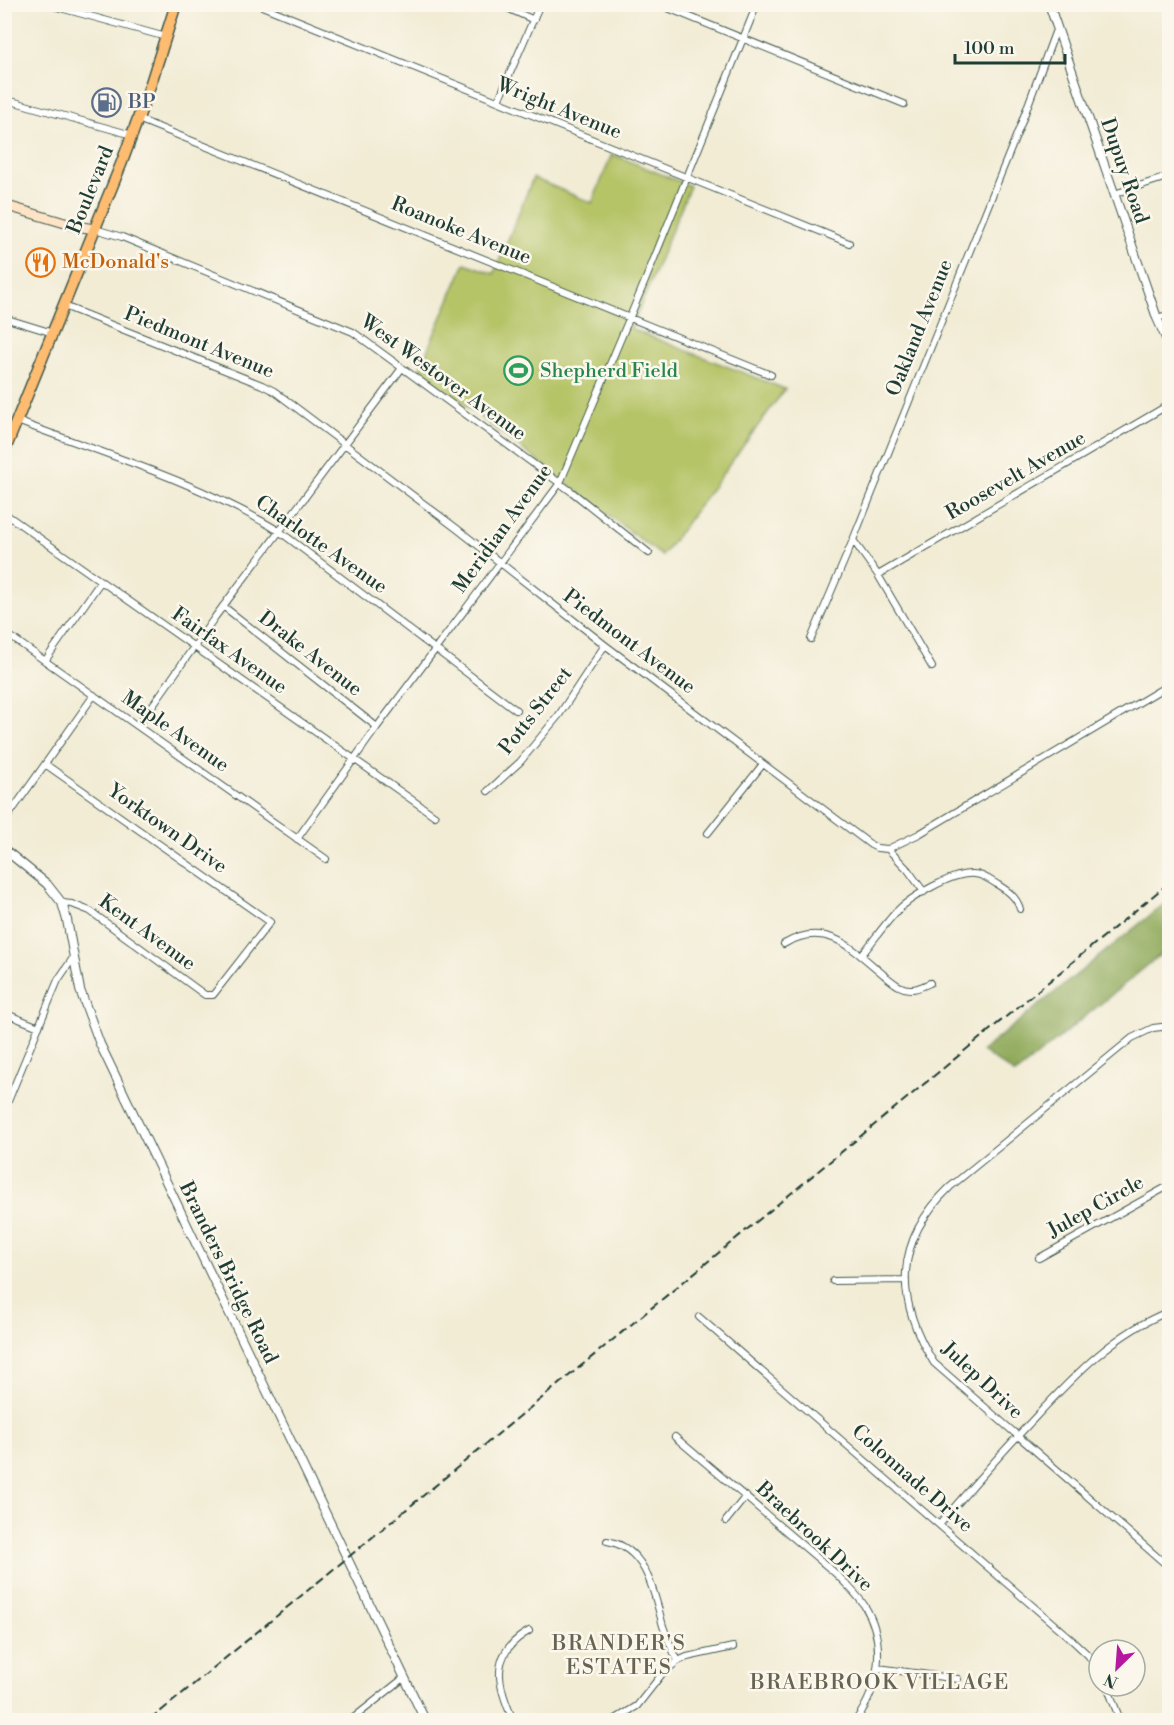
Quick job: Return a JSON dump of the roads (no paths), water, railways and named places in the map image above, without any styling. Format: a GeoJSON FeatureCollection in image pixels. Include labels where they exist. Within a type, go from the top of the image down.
{"type":"FeatureCollection","features":[{"type":"Feature","properties":{"kind":"main road","name":"Boulevard"},"geometry":{"type":"LineString","coordinates":[[4,452],[132,135],[167,37],[176,4]]}},
{"type":"Feature","properties":{"kind":"main road"},"geometry":{"type":"LineString","coordinates":[[4,205],[75,226],[95,229]]}},
{"type":"Feature","properties":{"kind":"street"},"geometry":{"type":"LineString","coordinates":[[46,4],[167,37]]}},
{"type":"Feature","properties":{"kind":"street","name":"Wright Avenue"},"geometry":{"type":"LineString","coordinates":[[257,4],[849,243]]}},
{"type":"Feature","properties":{"kind":"street"},"geometry":{"type":"LineString","coordinates":[[498,4],[534,20]]}},
{"type":"Feature","properties":{"kind":"street"},"geometry":{"type":"LineString","coordinates":[[498,101],[540,4]]}},
{"type":"Feature","properties":{"kind":"street"},"geometry":{"type":"LineString","coordinates":[[658,4],[904,104]]}},
{"type":"Feature","properties":{"kind":"street","name":"Meridian Avenue"},"geometry":{"type":"LineString","coordinates":[[297,838],[560,483],[757,4]]}},
{"type":"Feature","properties":{"kind":"street","name":"Dupuy Road"},"geometry":{"type":"LineString","coordinates":[[1049,4],[1157,318],[1170,347]]}},
{"type":"Feature","properties":{"kind":"street","name":"Oakland Avenue"},"geometry":{"type":"LineString","coordinates":[[811,639],[1021,124],[1057,27]]}},
{"type":"Feature","properties":{"kind":"street"},"geometry":{"type":"LineString","coordinates":[[4,99],[132,135]]}},
{"type":"Feature","properties":{"kind":"street","name":"Roanoke Avenue"},"geometry":{"type":"LineString","coordinates":[[138,119],[771,375]]}},
{"type":"Feature","properties":{"kind":"street"},"geometry":{"type":"LineString","coordinates":[[1114,194],[1170,176]]}},
{"type":"Feature","properties":{"kind":"street","name":"West Westover Avenue"},"geometry":{"type":"LineString","coordinates":[[95,229],[122,237],[344,328],[560,483],[649,553]]}},
{"type":"Feature","properties":{"kind":"street","name":"Piedmont Avenue"},"geometry":{"type":"LineString","coordinates":[[64,306],[274,391],[605,645],[871,845],[888,849]]}},
{"type":"Feature","properties":{"kind":"street"},"geometry":{"type":"LineString","coordinates":[[1157,318],[1170,314]]}},
{"type":"Feature","properties":{"kind":"street"},"geometry":{"type":"LineString","coordinates":[[4,318],[53,333]]}},
{"type":"Feature","properties":{"kind":"street"},"geometry":{"type":"LineString","coordinates":[[138,726],[223,606],[402,368]]}},
{"type":"Feature","properties":{"kind":"street","name":"Roosevelt Avenue"},"geometry":{"type":"LineString","coordinates":[[878,575],[1170,404]]}},
{"type":"Feature","properties":{"kind":"street","name":"Charlotte Avenue"},"geometry":{"type":"LineString","coordinates":[[17,421],[233,505],[279,531],[516,710]]}},
{"type":"Feature","properties":{"kind":"street","name":"Fairfax Avenue"},"geometry":{"type":"LineString","coordinates":[[4,513],[435,816]]}},
{"type":"Feature","properties":{"kind":"street"},"geometry":{"type":"LineString","coordinates":[[853,540],[878,575],[933,667]]}},
{"type":"Feature","properties":{"kind":"street"},"geometry":{"type":"LineString","coordinates":[[45,661],[101,581]]}},
{"type":"Feature","properties":{"kind":"street","name":"Drake Avenue"},"geometry":{"type":"LineString","coordinates":[[223,606],[377,727]]}},
{"type":"Feature","properties":{"kind":"street","name":"Maple Avenue"},"geometry":{"type":"LineString","coordinates":[[4,632],[326,859]]}},
{"type":"Feature","properties":{"kind":"street","name":"Potts Street"},"geometry":{"type":"LineString","coordinates":[[488,791],[520,762],[559,715],[605,645]]}},
{"type":"Feature","properties":{"kind":"street"},"geometry":{"type":"LineString","coordinates":[[924,892],[908,870],[888,849],[919,834],[1170,684]]}},
{"type":"Feature","properties":{"kind":"street"},"geometry":{"type":"LineString","coordinates":[[4,822],[94,695]]}},
{"type":"Feature","properties":{"kind":"street","name":"Yorktown Drive"},"geometry":{"type":"LineString","coordinates":[[45,764],[270,922],[210,996]]}},
{"type":"Feature","properties":{"kind":"street"},"geometry":{"type":"LineString","coordinates":[[708,833],[763,764]]}},
{"type":"Feature","properties":{"kind":"street","name":"Branders Bridge Road"},"geometry":{"type":"LineString","coordinates":[[4,849],[48,884],[62,903],[80,990],[90,1021],[425,1720]]}},
{"type":"Feature","properties":{"kind":"street"},"geometry":{"type":"LineString","coordinates":[[861,956],[897,912],[924,892],[955,877],[975,874],[992,880],[1012,894],[1018,901],[1020,909]]}},
{"type":"Feature","properties":{"kind":"street","name":"Kent Avenue"},"geometry":{"type":"LineString","coordinates":[[62,903],[90,911],[205,995],[210,996]]}},
{"type":"Feature","properties":{"kind":"street"},"geometry":{"type":"LineString","coordinates":[[784,944],[805,934],[830,935],[861,956],[897,986],[914,989],[930,983]]}},
{"type":"Feature","properties":{"kind":"street"},"geometry":{"type":"LineString","coordinates":[[4,1111],[61,972],[73,958]]}},
{"type":"Feature","properties":{"kind":"street"},"geometry":{"type":"LineString","coordinates":[[4,1013],[39,1027]]}},
{"type":"Feature","properties":{"kind":"street","name":"Julep Drive"},"geometry":{"type":"LineString","coordinates":[[1170,1026],[1153,1028],[1132,1038],[944,1193],[926,1214],[913,1239],[907,1263],[906,1280],[910,1317],[934,1363],[1170,1568]]}},
{"type":"Feature","properties":{"kind":"street","name":"Julep Circle"},"geometry":{"type":"LineString","coordinates":[[1039,1258],[1170,1185]]}},
{"type":"Feature","properties":{"kind":"street"},"geometry":{"type":"LineString","coordinates":[[833,1281],[906,1280]]}},
{"type":"Feature","properties":{"kind":"street"},"geometry":{"type":"LineString","coordinates":[[940,1524],[1017,1437],[1094,1358],[1116,1340],[1145,1322],[1170,1311]]}},
{"type":"Feature","properties":{"kind":"street","name":"Colonnade Drive"},"geometry":{"type":"LineString","coordinates":[[699,1317],[1087,1654]]}},
{"type":"Feature","properties":{"kind":"street","name":"Braebrook Drive"},"geometry":{"type":"LineString","coordinates":[[675,1437],[835,1573],[858,1597],[868,1612],[874,1627],[878,1668],[868,1702],[856,1720]]}},
{"type":"Feature","properties":{"kind":"street"},"geometry":{"type":"LineString","coordinates":[[726,1521],[746,1496]]}},
{"type":"Feature","properties":{"kind":"street"},"geometry":{"type":"LineString","coordinates":[[607,1541],[627,1548],[637,1558],[652,1588],[668,1639],[678,1661]]}},
{"type":"Feature","properties":{"kind":"street"},"geometry":{"type":"LineString","coordinates":[[513,1720],[502,1694],[500,1668],[509,1648],[529,1631]]}},
{"type":"Feature","properties":{"kind":"street"},"geometry":{"type":"LineString","coordinates":[[614,1720],[637,1706],[662,1674],[678,1661],[733,1647]]}},
{"type":"Feature","properties":{"kind":"street"},"geometry":{"type":"LineString","coordinates":[[878,1668],[958,1679]]}},
{"type":"Feature","properties":{"kind":"street"},"geometry":{"type":"LineString","coordinates":[[351,1720],[405,1677]]}},
{"type":"Feature","properties":{"kind":"street"},"geometry":{"type":"LineString","coordinates":[[1112,1698],[1120,1720]]}},
{"type":"Feature","properties":{"kind":"railway"},"geometry":{"type":"LineString","coordinates":[[150,1720],[1170,882]]}},
{"type":"Feature","properties":{"kind":"place","name":"BP"},"geometry":{"type":"Point","coordinates":[107,102]}},
{"type":"Feature","properties":{"kind":"place","name":"McDonald's"},"geometry":{"type":"Point","coordinates":[41,262]}},
{"type":"Feature","properties":{"kind":"place","name":"Shepherd Field"},"geometry":{"type":"Point","coordinates":[519,371]}},
{"type":"Feature","properties":{"kind":"district","name":"BRANDER'S ESTATES"},"geometry":{"type":"Point","coordinates":[619,1656]}},
{"type":"Feature","properties":{"kind":"district","name":"BRAEBROOK VILLAGE"},"geometry":{"type":"Point","coordinates":[880,1683]}}]}
